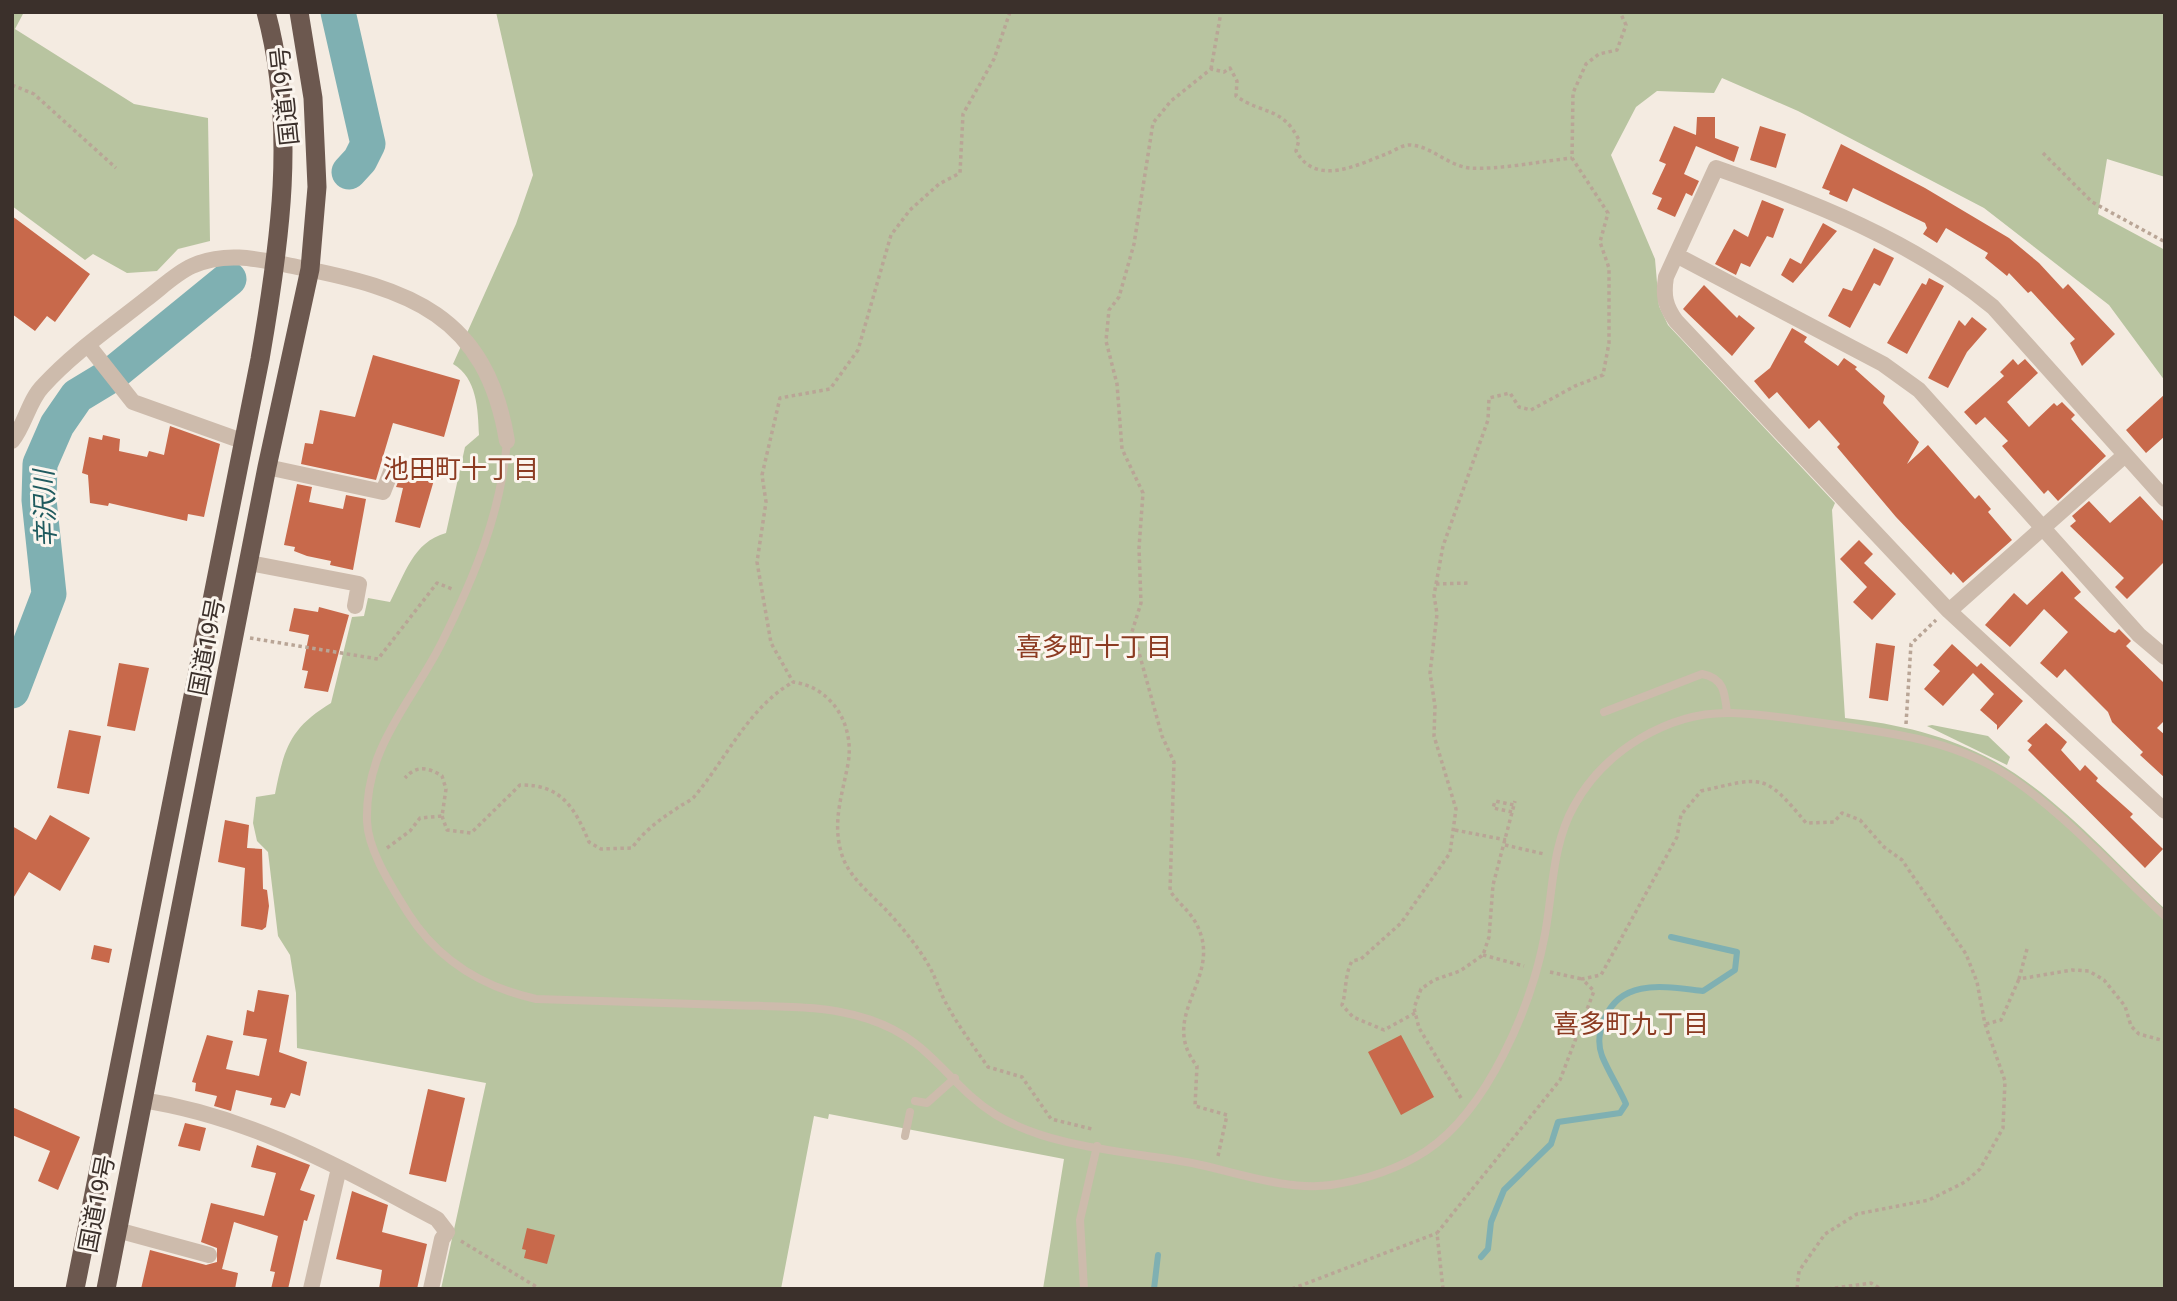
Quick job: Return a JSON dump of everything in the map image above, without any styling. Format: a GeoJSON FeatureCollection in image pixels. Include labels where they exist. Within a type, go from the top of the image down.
{"type":"FeatureCollection","features":[{"type":"Feature","properties":{"kind":"highway","name":"国道19号"},"geometry":{"type":"LineString","coordinates":[[75,1289],[260,359],[276,262],[284,156],[281,91],[266,12]]}},
{"type":"Feature","properties":{"kind":"highway","name":"国道19号"},"geometry":{"type":"LineString","coordinates":[[106,1289],[267,467],[310,269],[317,187],[313,98],[299,12]]}},
{"type":"Feature","properties":{"kind":"street"},"geometry":{"type":"LineString","coordinates":[[2165,499],[1993,307],[1962,282],[1843,217],[1716,168],[1666,277],[1664,292],[1667,308],[1676,321],[1950,611],[2165,811]]}},
{"type":"Feature","properties":{"kind":"street"},"geometry":{"type":"LineString","coordinates":[[12,441],[23,428],[41,388],[88,345],[192,266],[234,255],[310,269],[401,293],[460,335],[482,362],[496,397],[507,441]]}},
{"type":"Feature","properties":{"kind":"street"},"geometry":{"type":"LineString","coordinates":[[1676,255],[1900,374],[1919,390],[2139,635],[2165,657]]}},
{"type":"Feature","properties":{"kind":"street"},"geometry":{"type":"LineString","coordinates":[[88,345],[133,402],[242,441]]}},
{"type":"Feature","properties":{"kind":"street"},"geometry":{"type":"LineString","coordinates":[[1950,611],[2124,455]]}},
{"type":"Feature","properties":{"kind":"street"},"geometry":{"type":"LineString","coordinates":[[267,467],[383,492],[394,464]]}},
{"type":"Feature","properties":{"kind":"street"},"geometry":{"type":"LineString","coordinates":[[249,563],[359,584],[355,606]]}},
{"type":"Feature","properties":{"kind":"street"},"geometry":{"type":"LineString","coordinates":[[142,1100],[216,1117],[282,1139],[437,1219],[447,1232],[442,1239],[431,1289]]}},
{"type":"Feature","properties":{"kind":"street"},"geometry":{"type":"LineString","coordinates":[[311,1289],[339,1168]]}},
{"type":"Feature","properties":{"kind":"street"},"geometry":{"type":"LineString","coordinates":[[117,1230],[209,1255]]}},
{"type":"Feature","properties":{"kind":"lane"},"geometry":{"type":"LineString","coordinates":[[507,441],[504,476],[479,559],[441,643],[377,754],[368,789],[367,824],[370,837],[397,895],[421,934],[458,968],[488,985],[536,999],[829,1008],[898,1030],[994,1113],[1031,1132],[1273,1180],[1324,1186],[1350,1182],[1406,1163],[1429,1149],[1452,1129],[1471,1105],[1516,1026],[1535,978],[1560,840],[1574,806],[1604,766],[1630,744],[1683,720],[1727,713],[1905,735],[1945,745],[1975,758],[2027,789],[2165,916]]}},
{"type":"Feature","properties":{"kind":"lane"},"geometry":{"type":"LineString","coordinates":[[1604,712],[1702,674],[1719,681],[1725,690],[1727,713]]}},
{"type":"Feature","properties":{"kind":"lane"},"geometry":{"type":"LineString","coordinates":[[915,1101],[927,1103],[955,1078]]}},
{"type":"Feature","properties":{"kind":"lane"},"geometry":{"type":"LineString","coordinates":[[905,1136],[909,1112]]}},
{"type":"Feature","properties":{"kind":"lane"},"geometry":{"type":"LineString","coordinates":[[1084,1289],[1080,1220],[1097,1146]]}},
{"type":"Feature","properties":{"kind":"path"},"geometry":{"type":"LineString","coordinates":[[793,682],[771,643],[757,562],[766,502],[762,475],[780,398],[830,389],[858,350],[891,235],[911,210],[939,184],[960,173],[963,114],[993,59],[1010,12]]}},
{"type":"Feature","properties":{"kind":"path"},"geometry":{"type":"LineString","coordinates":[[1217,1157],[1227,1115],[1195,1106],[1198,1066],[1188,1054],[1182,1035],[1186,1009],[1193,998],[1203,959],[1202,937],[1189,908],[1170,891],[1174,762],[1162,736],[1138,649],[1130,635],[1141,603],[1139,548],[1143,493],[1122,449],[1117,384],[1106,341],[1109,310],[1119,296],[1134,244],[1153,123],[1171,101],[1211,69],[1221,12]]}},
{"type":"Feature","properties":{"kind":"path"},"geometry":{"type":"LineString","coordinates":[[1415,1013],[1384,1030],[1353,1017],[1342,1005],[1347,991],[1346,972],[1352,961],[1362,959],[1401,923],[1450,853],[1456,809],[1434,736],[1435,706],[1430,673],[1437,614],[1433,595],[1443,546],[1488,420],[1489,398],[1510,393],[1519,407],[1531,410],[1575,386],[1603,375],[1609,343],[1609,268],[1600,242],[1608,213],[1572,158],[1573,93],[1586,64],[1600,54],[1616,50],[1626,25],[1620,12]]}},
{"type":"Feature","properties":{"kind":"path"},"geometry":{"type":"LineString","coordinates":[[1211,69],[1224,72],[1230,68],[1237,81],[1236,96],[1250,106],[1282,116],[1299,140],[1296,151],[1300,158],[1313,170],[1330,173],[1409,144],[1427,149],[1444,161],[1471,168],[1572,158]]}},
{"type":"Feature","properties":{"kind":"path"},"geometry":{"type":"LineString","coordinates":[[12,85],[34,94],[116,168]]}},
{"type":"Feature","properties":{"kind":"path"},"geometry":{"type":"LineString","coordinates":[[2043,153],[2092,202],[2165,242]]}},
{"type":"Feature","properties":{"kind":"path"},"geometry":{"type":"LineString","coordinates":[[234,636],[378,659],[437,583],[454,590]]}},
{"type":"Feature","properties":{"kind":"path"},"geometry":{"type":"LineString","coordinates":[[1436,584],[1469,583]]}},
{"type":"Feature","properties":{"kind":"path"},"geometry":{"type":"LineString","coordinates":[[1905,735],[1911,644],[1939,616],[1950,611]]}},
{"type":"Feature","properties":{"kind":"path"},"geometry":{"type":"LineString","coordinates":[[405,778],[416,768],[426,768],[442,776],[446,789],[442,816],[447,830],[471,833],[520,785],[537,785],[550,789],[575,810],[589,842],[601,849],[632,848],[657,822],[692,799],[715,771],[738,734],[770,698],[793,682],[810,684],[832,699],[846,730],[849,762],[840,793],[836,822],[843,859],[862,887],[889,912],[929,966],[946,1004],[988,1068],[1022,1077],[1051,1119],[1091,1129]]}},
{"type":"Feature","properties":{"kind":"path"},"geometry":{"type":"LineString","coordinates":[[1550,972],[1582,979],[1601,975],[1677,837],[1681,815],[1701,791],[1757,781],[1768,782],[1805,823],[1834,822],[1842,813],[1849,814],[1860,820],[1884,846],[1902,860],[1966,954],[1983,1001],[1985,1024],[2005,1081],[2003,1128],[1980,1170],[1946,1193],[1857,1214],[1825,1234],[1799,1271],[1797,1289]]}},
{"type":"Feature","properties":{"kind":"path"},"geometry":{"type":"LineString","coordinates":[[1471,1105],[1460,1097],[1419,1028],[1415,1013],[1421,989],[1434,980],[1460,971],[1483,955],[1489,937],[1493,885],[1506,843],[1507,828],[1512,813],[1514,803],[1495,801],[1493,808],[1512,813]]}},
{"type":"Feature","properties":{"kind":"path"},"geometry":{"type":"LineString","coordinates":[[386,849],[410,831],[420,818],[442,816]]}},
{"type":"Feature","properties":{"kind":"path"},"geometry":{"type":"LineString","coordinates":[[1455,831],[1544,854]]}},
{"type":"Feature","properties":{"kind":"path"},"geometry":{"type":"LineString","coordinates":[[1985,1024],[2001,1020],[2019,979],[2026,949]]}},
{"type":"Feature","properties":{"kind":"path"},"geometry":{"type":"LineString","coordinates":[[1483,955],[1524,966]]}},
{"type":"Feature","properties":{"kind":"path"},"geometry":{"type":"LineString","coordinates":[[2019,979],[2072,970],[2090,971],[2104,979],[2125,1006],[2132,1026],[2139,1034],[2165,1041]]}},
{"type":"Feature","properties":{"kind":"path"},"geometry":{"type":"LineString","coordinates":[[1292,1289],[1437,1233],[1560,1080],[1594,991],[1582,979]]}},
{"type":"Feature","properties":{"kind":"path"},"geometry":{"type":"LineString","coordinates":[[447,1232],[540,1289]]}},
{"type":"Feature","properties":{"kind":"path"},"geometry":{"type":"LineString","coordinates":[[1437,1233],[1443,1289]]}},
{"type":"Feature","properties":{"kind":"path"},"geometry":{"type":"LineString","coordinates":[[1828,1289],[1871,1283],[1881,1289]]}},
{"type":"Feature","properties":{"kind":"green space"},"geometry":{"type":"Polygon","coordinates":[[[12,12],[24,12],[15,29],[134,104],[208,118],[210,241],[178,249],[157,271],[127,273],[93,254],[85,260],[12,206],[12,12]]]}},
{"type":"Feature","properties":{"kind":"green space"},"geometry":{"type":"Polygon","coordinates":[[[496,12],[2165,12],[2165,177],[2107,159],[2098,214],[2165,250],[2165,381],[2109,305],[1984,208],[1798,111],[1722,78],[1714,93],[1657,91],[1636,107],[1611,155],[1655,259],[1659,306],[1668,325],[1835,503],[1832,510],[1845,718],[1922,732],[1958,744],[1994,761],[2061,809],[2165,909],[2165,1289],[1043,1289],[1064,1159],[829,1114],[828,1119],[814,1116],[781,1289],[441,1289],[486,1083],[297,1048],[296,993],[290,955],[278,936],[268,852],[257,841],[253,823],[256,797],[275,794],[291,741],[306,721],[331,703],[352,617],[364,616],[368,598],[390,602],[418,551],[435,537],[446,533],[465,447],[479,435],[477,405],[472,386],[461,370],[453,364],[516,224],[533,175],[496,12]]]}},
{"type":"Feature","properties":{"kind":"green space"},"geometry":{"type":"Polygon","coordinates":[[[1927,726],[1988,736],[2010,757],[2007,765],[1927,726]]]}},
{"type":"Feature","properties":{"kind":"building"},"geometry":{"type":"Polygon","coordinates":[[[1697,117],[1715,117],[1715,138],[1739,147],[1734,162],[1696,146],[1684,174],[1699,181],[1692,196],[1686,193],[1675,217],[1657,209],[1662,198],[1652,194],[1666,164],[1659,161],[1674,126],[1696,135],[1697,117]]]}},
{"type":"Feature","properties":{"kind":"building"},"geometry":{"type":"Polygon","coordinates":[[[1760,126],[1786,134],[1776,168],[1750,160],[1760,126]]]}},
{"type":"Feature","properties":{"kind":"building"},"geometry":{"type":"Polygon","coordinates":[[[1841,144],[1925,188],[2009,238],[2039,263],[2063,289],[2068,284],[2115,334],[2082,366],[2070,343],[2075,339],[2031,291],[2028,293],[2009,273],[2007,276],[1985,258],[1988,253],[1946,228],[1937,243],[1923,234],[1927,228],[1925,223],[1853,188],[1847,202],[1829,194],[1830,191],[1822,188],[1841,144]]]}},
{"type":"Feature","properties":{"kind":"building"},"geometry":{"type":"Polygon","coordinates":[[[1762,200],[1784,209],[1773,238],[1767,236],[1750,267],[1741,263],[1736,275],[1715,264],[1734,229],[1748,237],[1762,200]]]}},
{"type":"Feature","properties":{"kind":"building"},"geometry":{"type":"Polygon","coordinates":[[[12,216],[90,274],[55,322],[47,316],[35,331],[12,314],[12,216]]]}},
{"type":"Feature","properties":{"kind":"building"},"geometry":{"type":"Polygon","coordinates":[[[1823,223],[1837,231],[1793,283],[1781,275],[1790,258],[1801,264],[1823,223]]]}},
{"type":"Feature","properties":{"kind":"building"},"geometry":{"type":"Polygon","coordinates":[[[1874,248],[1894,258],[1880,286],[1874,283],[1850,328],[1828,316],[1843,288],[1852,291],[1874,248]]]}},
{"type":"Feature","properties":{"kind":"building"},"geometry":{"type":"Polygon","coordinates":[[[1929,278],[1944,286],[1907,354],[1887,343],[1922,283],[1926,285],[1929,278]]]}},
{"type":"Feature","properties":{"kind":"building"},"geometry":{"type":"Polygon","coordinates":[[[1704,285],[1737,318],[1739,315],[1755,328],[1732,356],[1683,309],[1704,285]]]}},
{"type":"Feature","properties":{"kind":"building"},"geometry":{"type":"Polygon","coordinates":[[[1972,317],[1987,329],[1967,352],[1948,388],[1928,378],[1959,320],[1965,326],[1972,317]]]}},
{"type":"Feature","properties":{"kind":"building"},"geometry":{"type":"Polygon","coordinates":[[[1792,328],[1807,337],[1804,342],[1838,366],[1844,358],[1857,367],[1855,369],[1885,396],[1883,403],[1919,442],[1907,464],[1928,445],[1975,499],[1979,495],[1991,509],[1988,512],[2012,540],[1963,583],[1953,572],[1951,575],[1896,517],[1837,447],[1840,444],[1819,420],[1809,429],[1777,392],[1769,399],[1754,381],[1770,368],[1792,328]]]}},
{"type":"Feature","properties":{"kind":"building"},"geometry":{"type":"Polygon","coordinates":[[[373,355],[460,380],[444,437],[393,423],[376,480],[301,464],[305,443],[313,444],[320,410],[355,417],[373,355]]]}},
{"type":"Feature","properties":{"kind":"building"},"geometry":{"type":"Polygon","coordinates":[[[2013,359],[2018,365],[2025,359],[2038,373],[2007,402],[2029,427],[2054,403],[2057,406],[2062,402],[2075,415],[2071,419],[2106,456],[2058,501],[2048,490],[2044,494],[2002,446],[2008,441],[1985,417],[1976,425],[1964,412],[2004,376],[2000,372],[2013,359]]]}},
{"type":"Feature","properties":{"kind":"building"},"geometry":{"type":"Polygon","coordinates":[[[2165,394],[2165,436],[2146,453],[2126,430],[2165,394]]]}},
{"type":"Feature","properties":{"kind":"building"},"geometry":{"type":"Polygon","coordinates":[[[170,426],[220,444],[204,517],[188,514],[187,521],[109,503],[108,506],[90,503],[88,475],[82,473],[89,437],[102,440],[103,435],[120,439],[119,451],[147,457],[149,451],[164,455],[170,426]]]}},
{"type":"Feature","properties":{"kind":"building"},"geometry":{"type":"Polygon","coordinates":[[[402,472],[434,480],[420,528],[395,522],[403,488],[396,487],[402,472]]]}},
{"type":"Feature","properties":{"kind":"building"},"geometry":{"type":"Polygon","coordinates":[[[297,484],[312,487],[309,502],[343,509],[346,495],[366,499],[353,570],[330,565],[331,561],[307,556],[294,551],[295,547],[284,545],[297,484]]]}},
{"type":"Feature","properties":{"kind":"building"},"geometry":{"type":"Polygon","coordinates":[[[2140,496],[2165,523],[2165,561],[2127,599],[2115,587],[2124,578],[2070,526],[2076,521],[2072,516],[2089,501],[2110,523],[2140,496]]]}},
{"type":"Feature","properties":{"kind":"building"},"geometry":{"type":"Polygon","coordinates":[[[1859,540],[1873,554],[1864,563],[1896,594],[1872,620],[1853,602],[1867,587],[1840,559],[1859,540]]]}},
{"type":"Feature","properties":{"kind":"building"},"geometry":{"type":"Polygon","coordinates":[[[2062,571],[2081,592],[2074,598],[2110,631],[2115,633],[2119,629],[2131,641],[2126,646],[2165,684],[2165,720],[2157,728],[2165,735],[2165,778],[2140,755],[2143,752],[2065,669],[2057,678],[2040,663],[2068,632],[2044,609],[2010,647],[1985,625],[2014,593],[2027,605],[2062,571]]]}},
{"type":"Feature","properties":{"kind":"building"},"geometry":{"type":"Polygon","coordinates":[[[319,607],[349,615],[328,692],[304,688],[308,671],[302,670],[309,635],[289,631],[294,608],[318,612],[319,607]]]}},
{"type":"Feature","properties":{"kind":"building"},"geometry":{"type":"Polygon","coordinates":[[[1876,643],[1895,646],[1888,701],[1869,698],[1876,643]]]}},
{"type":"Feature","properties":{"kind":"building"},"geometry":{"type":"Polygon","coordinates":[[[1952,644],[1977,667],[1981,663],[2023,701],[1997,730],[1997,725],[1980,710],[1994,694],[1973,673],[1943,706],[1924,689],[1940,671],[1933,665],[1952,644]]]}},
{"type":"Feature","properties":{"kind":"building"},"geometry":{"type":"Polygon","coordinates":[[[119,663],[149,668],[135,731],[107,726],[119,663]]]}},
{"type":"Feature","properties":{"kind":"building"},"geometry":{"type":"Polygon","coordinates":[[[2046,723],[2067,742],[2061,750],[2080,771],[2085,765],[2098,778],[2096,781],[2133,814],[2130,817],[2163,849],[2145,868],[2028,750],[2032,745],[2027,741],[2046,723]]]}},
{"type":"Feature","properties":{"kind":"building"},"geometry":{"type":"Polygon","coordinates":[[[69,730],[101,736],[89,794],[57,788],[69,730]]]}},
{"type":"Feature","properties":{"kind":"building"},"geometry":{"type":"Polygon","coordinates":[[[50,815],[90,838],[60,891],[29,872],[12,900],[12,826],[36,840],[50,815]]]}},
{"type":"Feature","properties":{"kind":"building"},"geometry":{"type":"Polygon","coordinates":[[[225,820],[249,825],[247,848],[262,849],[263,889],[267,890],[269,906],[266,927],[262,930],[241,926],[245,868],[218,862],[225,820]]]}},
{"type":"Feature","properties":{"kind":"building"},"geometry":{"type":"Polygon","coordinates":[[[94,945],[112,949],[109,963],[91,959],[94,945]]]}},
{"type":"Feature","properties":{"kind":"building"},"geometry":{"type":"Polygon","coordinates":[[[258,990],[289,995],[279,1052],[307,1062],[300,1096],[291,1093],[285,1108],[270,1105],[272,1098],[236,1090],[231,1111],[214,1106],[217,1096],[195,1091],[196,1083],[192,1082],[207,1035],[233,1041],[226,1069],[259,1076],[267,1039],[243,1035],[247,1010],[254,1012],[258,990]]]}},
{"type":"Feature","properties":{"kind":"building"},"geometry":{"type":"Polygon","coordinates":[[[1401,1035],[1434,1097],[1401,1115],[1368,1052],[1401,1035]]]}},
{"type":"Feature","properties":{"kind":"building"},"geometry":{"type":"Polygon","coordinates":[[[428,1089],[465,1098],[446,1182],[409,1174],[428,1089]]]}},
{"type":"Feature","properties":{"kind":"building"},"geometry":{"type":"Polygon","coordinates":[[[12,1107],[80,1137],[58,1190],[38,1181],[50,1151],[12,1135],[12,1107]]]}},
{"type":"Feature","properties":{"kind":"building"},"geometry":{"type":"Polygon","coordinates":[[[185,1123],[206,1128],[200,1151],[178,1146],[185,1123]]]}},
{"type":"Feature","properties":{"kind":"building"},"geometry":{"type":"Polygon","coordinates":[[[257,1145],[310,1165],[300,1190],[315,1195],[307,1221],[304,1220],[288,1289],[271,1289],[275,1272],[270,1271],[278,1236],[234,1222],[222,1269],[238,1273],[235,1289],[141,1289],[150,1250],[206,1265],[217,1262],[217,1248],[201,1242],[211,1203],[264,1216],[276,1173],[251,1167],[257,1145]]]}},
{"type":"Feature","properties":{"kind":"building"},"geometry":{"type":"Polygon","coordinates":[[[352,1191],[388,1205],[382,1232],[427,1244],[417,1289],[379,1289],[382,1270],[336,1259],[352,1191]]]}},
{"type":"Feature","properties":{"kind":"building"},"geometry":{"type":"Polygon","coordinates":[[[527,1228],[555,1235],[547,1264],[524,1258],[526,1250],[522,1249],[527,1228]]]}},
{"type":"Feature","properties":{"kind":"waterway","name":"辛沢川"},"geometry":{"type":"LineString","coordinates":[[338,12],[368,144],[360,160],[349,172]]}},
{"type":"Feature","properties":{"kind":"waterway","name":"辛沢川"},"geometry":{"type":"LineString","coordinates":[[12,691],[49,594],[39,500],[40,464],[57,425],[77,396],[110,376],[229,279]]}},
{"type":"Feature","properties":{"kind":"waterway"},"geometry":{"type":"LineString","coordinates":[[1481,1257],[1488,1249],[1491,1222],[1504,1190],[1551,1144],[1558,1122],[1620,1113],[1626,1104],[1600,1047],[1601,1029],[1612,1006],[1621,997],[1646,988],[1703,991],[1735,970],[1737,952],[1671,937]]}},
{"type":"Feature","properties":{"kind":"waterway"},"geometry":{"type":"LineString","coordinates":[[1154,1289],[1158,1255]]}},
{"type":"Feature","properties":{"kind":"district","name":"池田町十丁目"},"geometry":{"type":"Point","coordinates":[461,469]}},
{"type":"Feature","properties":{"kind":"district","name":"喜多町十丁目"},"geometry":{"type":"Point","coordinates":[1094,647]}},
{"type":"Feature","properties":{"kind":"district","name":"喜多町九丁目"},"geometry":{"type":"Point","coordinates":[1631,1024]}}]}
